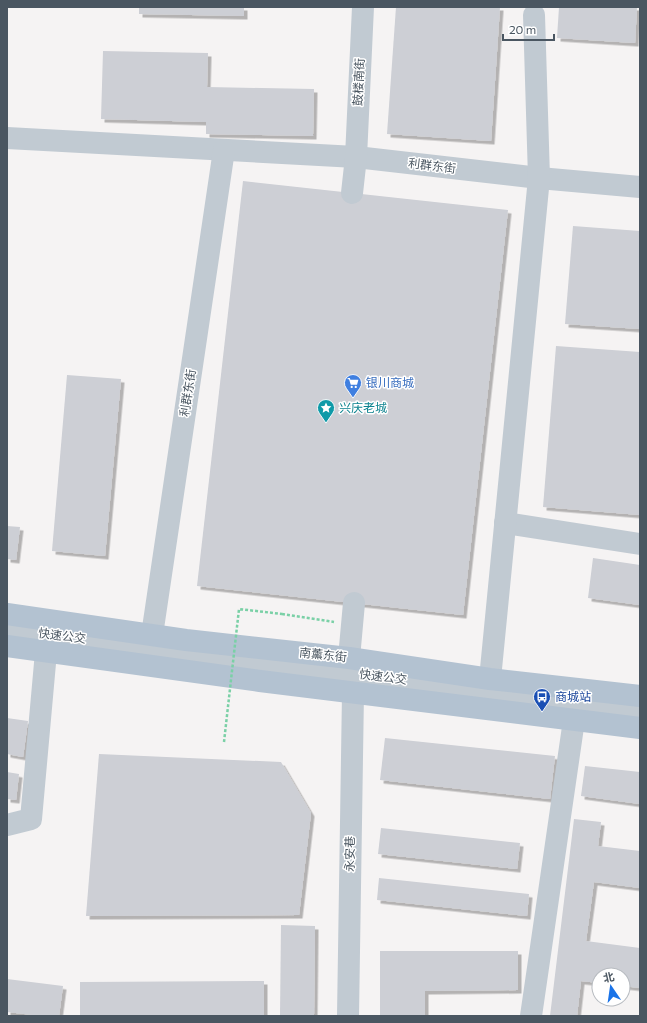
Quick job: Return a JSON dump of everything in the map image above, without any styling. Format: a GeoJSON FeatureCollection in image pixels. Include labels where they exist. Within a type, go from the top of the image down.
{"type":"FeatureCollection","features":[{"type":"Feature","properties":{"kind":"main road","name":"南薰东街"},"geometry":{"type":"LineString","coordinates":[[7,614],[152,635],[349,658],[490,679],[640,696]]}},
{"type":"Feature","properties":{"kind":"main road"},"geometry":{"type":"LineString","coordinates":[[7,646],[352,693],[640,728]]}},
{"type":"Feature","properties":{"kind":"street","name":"鼓楼南街"},"geometry":{"type":"LineString","coordinates":[[352,193],[356,157],[363,7]]}},
{"type":"Feature","properties":{"kind":"street"},"geometry":{"type":"LineString","coordinates":[[490,679],[539,178],[534,15]]}},
{"type":"Feature","properties":{"kind":"street","name":"利群东街"},"geometry":{"type":"LineString","coordinates":[[7,138],[356,157],[539,178],[640,187]]}},
{"type":"Feature","properties":{"kind":"street","name":"利群东街"},"geometry":{"type":"LineString","coordinates":[[152,635],[224,150]]}},
{"type":"Feature","properties":{"kind":"street"},"geometry":{"type":"LineString","coordinates":[[505,524],[640,544]]}},
{"type":"Feature","properties":{"kind":"street"},"geometry":{"type":"LineString","coordinates":[[349,658],[354,603]]}},
{"type":"Feature","properties":{"kind":"street","name":"快速公交"},"geometry":{"type":"LineString","coordinates":[[7,628],[640,709]]}},
{"type":"Feature","properties":{"kind":"street"},"geometry":{"type":"LineString","coordinates":[[7,825],[31,819],[46,652]]}},
{"type":"Feature","properties":{"kind":"street","name":"永安巷"},"geometry":{"type":"LineString","coordinates":[[348,1016],[352,693]]}},
{"type":"Feature","properties":{"kind":"street"},"geometry":{"type":"LineString","coordinates":[[531,1016],[574,720]]}},
{"type":"Feature","properties":{"kind":"path"},"geometry":{"type":"LineString","coordinates":[[224,742],[239,609],[352,625]]}},
{"type":"Feature","properties":{"kind":"building"},"geometry":{"type":"Polygon","coordinates":[[[139,7],[244,7],[244,16],[139,14],[139,7]]]}},
{"type":"Feature","properties":{"kind":"building"},"geometry":{"type":"Polygon","coordinates":[[[396,7],[500,7],[491,141],[387,134],[396,7]]]}},
{"type":"Feature","properties":{"kind":"building"},"geometry":{"type":"Polygon","coordinates":[[[559,7],[637,7],[635,43],[557,38],[559,7]]]}},
{"type":"Feature","properties":{"kind":"building"},"geometry":{"type":"Polygon","coordinates":[[[103,51],[208,53],[207,87],[314,89],[313,136],[206,134],[206,122],[101,119],[103,51]]]}},
{"type":"Feature","properties":{"kind":"building","name":"银川商城"},"geometry":{"type":"Polygon","coordinates":[[[243,181],[508,210],[463,615],[197,586],[243,181]]]}},
{"type":"Feature","properties":{"kind":"building"},"geometry":{"type":"Polygon","coordinates":[[[573,226],[640,231],[640,329],[565,324],[573,226]]]}},
{"type":"Feature","properties":{"kind":"building"},"geometry":{"type":"Polygon","coordinates":[[[556,346],[640,352],[640,515],[543,507],[556,346]]]}},
{"type":"Feature","properties":{"kind":"building"},"geometry":{"type":"Polygon","coordinates":[[[67,375],[121,379],[105,556],[52,551],[67,375]]]}},
{"type":"Feature","properties":{"kind":"building"},"geometry":{"type":"Polygon","coordinates":[[[7,526],[20,527],[16,560],[7,559],[7,526]]]}},
{"type":"Feature","properties":{"kind":"building"},"geometry":{"type":"Polygon","coordinates":[[[593,558],[640,565],[640,605],[588,598],[593,558]]]}},
{"type":"Feature","properties":{"kind":"building"},"geometry":{"type":"Polygon","coordinates":[[[7,718],[28,721],[23,757],[7,754],[7,718]]]}},
{"type":"Feature","properties":{"kind":"building"},"geometry":{"type":"Polygon","coordinates":[[[385,738],[555,756],[550,799],[380,780],[385,738]]]}},
{"type":"Feature","properties":{"kind":"building"},"geometry":{"type":"Polygon","coordinates":[[[99,754],[281,762],[311,813],[299,915],[86,916],[99,754]]]}},
{"type":"Feature","properties":{"kind":"building"},"geometry":{"type":"Polygon","coordinates":[[[585,766],[640,772],[640,804],[581,796],[585,766]]]}},
{"type":"Feature","properties":{"kind":"building"},"geometry":{"type":"Polygon","coordinates":[[[7,772],[19,774],[16,800],[7,799],[7,772]]]}},
{"type":"Feature","properties":{"kind":"building"},"geometry":{"type":"Polygon","coordinates":[[[574,819],[601,822],[598,846],[640,851],[640,888],[594,882],[586,941],[640,948],[640,988],[631,987],[631,967],[591,967],[591,982],[581,981],[577,1016],[550,1016],[574,819]]]}},
{"type":"Feature","properties":{"kind":"building"},"geometry":{"type":"Polygon","coordinates":[[[381,828],[520,843],[517,869],[378,854],[381,828]]]}},
{"type":"Feature","properties":{"kind":"building"},"geometry":{"type":"Polygon","coordinates":[[[379,878],[529,894],[527,916],[377,900],[379,878]]]}},
{"type":"Feature","properties":{"kind":"building"},"geometry":{"type":"Polygon","coordinates":[[[281,925],[315,926],[314,1016],[280,1016],[281,925]]]}},
{"type":"Feature","properties":{"kind":"building"},"geometry":{"type":"Polygon","coordinates":[[[380,951],[518,951],[518,990],[425,991],[425,1016],[380,1016],[380,951]]]}},
{"type":"Feature","properties":{"kind":"building"},"geometry":{"type":"Polygon","coordinates":[[[7,979],[63,986],[59,1016],[42,1016],[7,1012],[7,979]]]}},
{"type":"Feature","properties":{"kind":"building"},"geometry":{"type":"Polygon","coordinates":[[[264,981],[264,1015],[80,1016],[80,982],[264,981]]]}},
{"type":"Feature","properties":{"kind":"place","name":"银川商城"},"geometry":{"type":"Point","coordinates":[353,398]}},
{"type":"Feature","properties":{"kind":"place","name":"兴庆老城"},"geometry":{"type":"Point","coordinates":[326,423]}},
{"type":"Feature","properties":{"kind":"place","name":"商城站"},"geometry":{"type":"Point","coordinates":[542,712]}}]}
